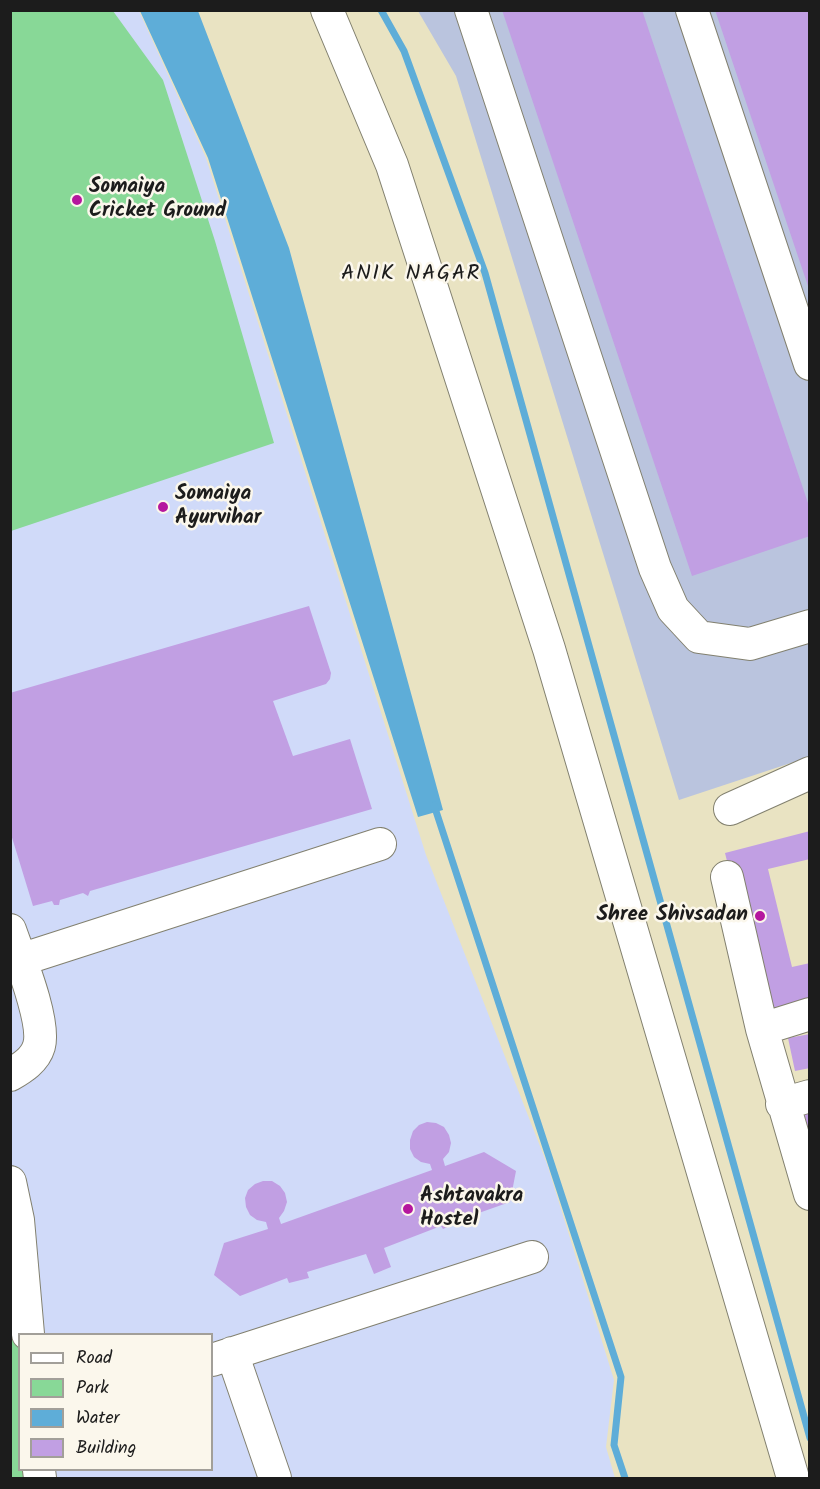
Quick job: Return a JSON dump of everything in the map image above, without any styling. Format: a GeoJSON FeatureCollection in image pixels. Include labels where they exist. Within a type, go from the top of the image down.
{"type":"FeatureCollection","features":[{"type":"Feature","properties":{"kind":"street"},"geometry":{"type":"LineString","coordinates":[[327,10],[392,165],[545,638],[793,1479]]}},
{"type":"Feature","properties":{"kind":"street"},"geometry":{"type":"LineString","coordinates":[[471,10],[655,568],[673,609],[699,637],[750,644],[810,626]]}},
{"type":"Feature","properties":{"kind":"street"},"geometry":{"type":"LineString","coordinates":[[692,10],[810,364]]}},
{"type":"Feature","properties":{"kind":"street"},"geometry":{"type":"LineString","coordinates":[[730,809],[810,773]]}},
{"type":"Feature","properties":{"kind":"street"},"geometry":{"type":"LineString","coordinates":[[20,960],[380,844]]}},
{"type":"Feature","properties":{"kind":"street"},"geometry":{"type":"LineString","coordinates":[[727,877],[762,1029],[796,1100],[810,1194]]}},
{"type":"Feature","properties":{"kind":"street"},"geometry":{"type":"LineString","coordinates":[[10,930],[41,1027],[39,1047],[27,1066],[10,1075]]}},
{"type":"Feature","properties":{"kind":"street"},"geometry":{"type":"LineString","coordinates":[[762,1029],[810,1014]]}},
{"type":"Feature","properties":{"kind":"street"},"geometry":{"type":"LineString","coordinates":[[10,1182],[18,1220],[28,1333]]}},
{"type":"Feature","properties":{"kind":"street"},"geometry":{"type":"LineString","coordinates":[[275,1479],[222,1356],[532,1257]]}},
{"type":"Feature","properties":{"kind":"shaded area","name":"Somaiya Ayurvihar"},"geometry":{"type":"Polygon","coordinates":[[[10,11],[139,11],[206,158],[426,855],[547,1164],[614,1380],[606,1447],[615,1478],[11,1478],[10,11]]]}},
{"type":"Feature","properties":{"kind":"shaded area"},"geometry":{"type":"Polygon","coordinates":[[[418,11],[809,11],[809,757],[679,800],[456,76],[418,11]]]}},
{"type":"Feature","properties":{"kind":"green space"},"geometry":{"type":"Polygon","coordinates":[[[10,11],[113,11],[163,80],[215,241],[274,443],[11,531],[10,11]]]}},
{"type":"Feature","properties":{"kind":"green space"},"geometry":{"type":"Polygon","coordinates":[[[10,1188],[12,1264],[18,1333],[18,1471],[30,1471],[31,1478],[11,1478],[10,1188]]]}},
{"type":"Feature","properties":{"kind":"water"},"geometry":{"type":"Polygon","coordinates":[[[140,11],[198,11],[289,248],[443,810],[418,817],[208,158],[140,11]]]}},
{"type":"Feature","properties":{"kind":"building"},"geometry":{"type":"Polygon","coordinates":[[[502,10],[642,10],[810,509],[810,536],[692,576],[502,10]]]}},
{"type":"Feature","properties":{"kind":"building"},"geometry":{"type":"Polygon","coordinates":[[[715,10],[810,10],[810,289],[809,289],[715,10]]]}},
{"type":"Feature","properties":{"kind":"building"},"geometry":{"type":"Polygon","coordinates":[[[309,606],[331,673],[330,679],[326,684],[273,701],[293,756],[350,739],[372,809],[90,891],[88,896],[83,893],[60,900],[59,905],[54,905],[52,901],[33,906],[10,831],[10,693],[309,606]]]}},
{"type":"Feature","properties":{"kind":"building","name":"Shree Shivsadan"},"geometry":{"type":"Polygon","coordinates":[[[810,831],[810,859],[768,869],[792,967],[810,963],[810,1002],[765,1014],[725,853],[810,831]]]}},
{"type":"Feature","properties":{"kind":"building"},"geometry":{"type":"Polygon","coordinates":[[[810,1034],[810,1068],[795,1071],[788,1038],[810,1034]]]}},
{"type":"Feature","properties":{"kind":"building"},"geometry":{"type":"Polygon","coordinates":[[[810,1112],[810,1135],[809,1135],[804,1114],[810,1112]]]}},
{"type":"Feature","properties":{"kind":"building","name":"Ashtavakra Hostel"},"geometry":{"type":"Polygon","coordinates":[[[427,1122],[444,1127],[449,1135],[451,1143],[449,1152],[443,1159],[445,1166],[484,1152],[516,1171],[510,1202],[456,1221],[457,1223],[443,1229],[441,1226],[384,1248],[391,1267],[374,1274],[366,1254],[307,1272],[309,1278],[289,1283],[287,1278],[240,1296],[214,1275],[224,1243],[268,1229],[266,1222],[250,1215],[246,1207],[245,1198],[248,1190],[255,1184],[272,1181],[285,1193],[287,1202],[279,1218],[281,1224],[432,1170],[430,1164],[414,1157],[410,1149],[413,1131],[419,1125],[427,1122]]]}},
{"type":"Feature","properties":{"kind":"waterway"},"geometry":{"type":"LineString","coordinates":[[381,10],[404,51],[485,273],[810,1438]]}},
{"type":"Feature","properties":{"kind":"waterway"},"geometry":{"type":"LineString","coordinates":[[434,805],[621,1377],[614,1445],[625,1478]]}},
{"type":"Feature","properties":{"kind":"place","name":"Somaiya Cricket Ground"},"geometry":{"type":"Point","coordinates":[77,200]}},
{"type":"Feature","properties":{"kind":"place","name":"Somaiya Ayurvihar"},"geometry":{"type":"Point","coordinates":[163,507]}},
{"type":"Feature","properties":{"kind":"place","name":"Shree Shivsadan"},"geometry":{"type":"Point","coordinates":[760,916]}},
{"type":"Feature","properties":{"kind":"place","name":"Ashtavakra Hostel"},"geometry":{"type":"Point","coordinates":[408,1209]}},
{"type":"Feature","properties":{"kind":"district","name":"ANIK NAGAR"},"geometry":{"type":"Point","coordinates":[411,275]}}]}
